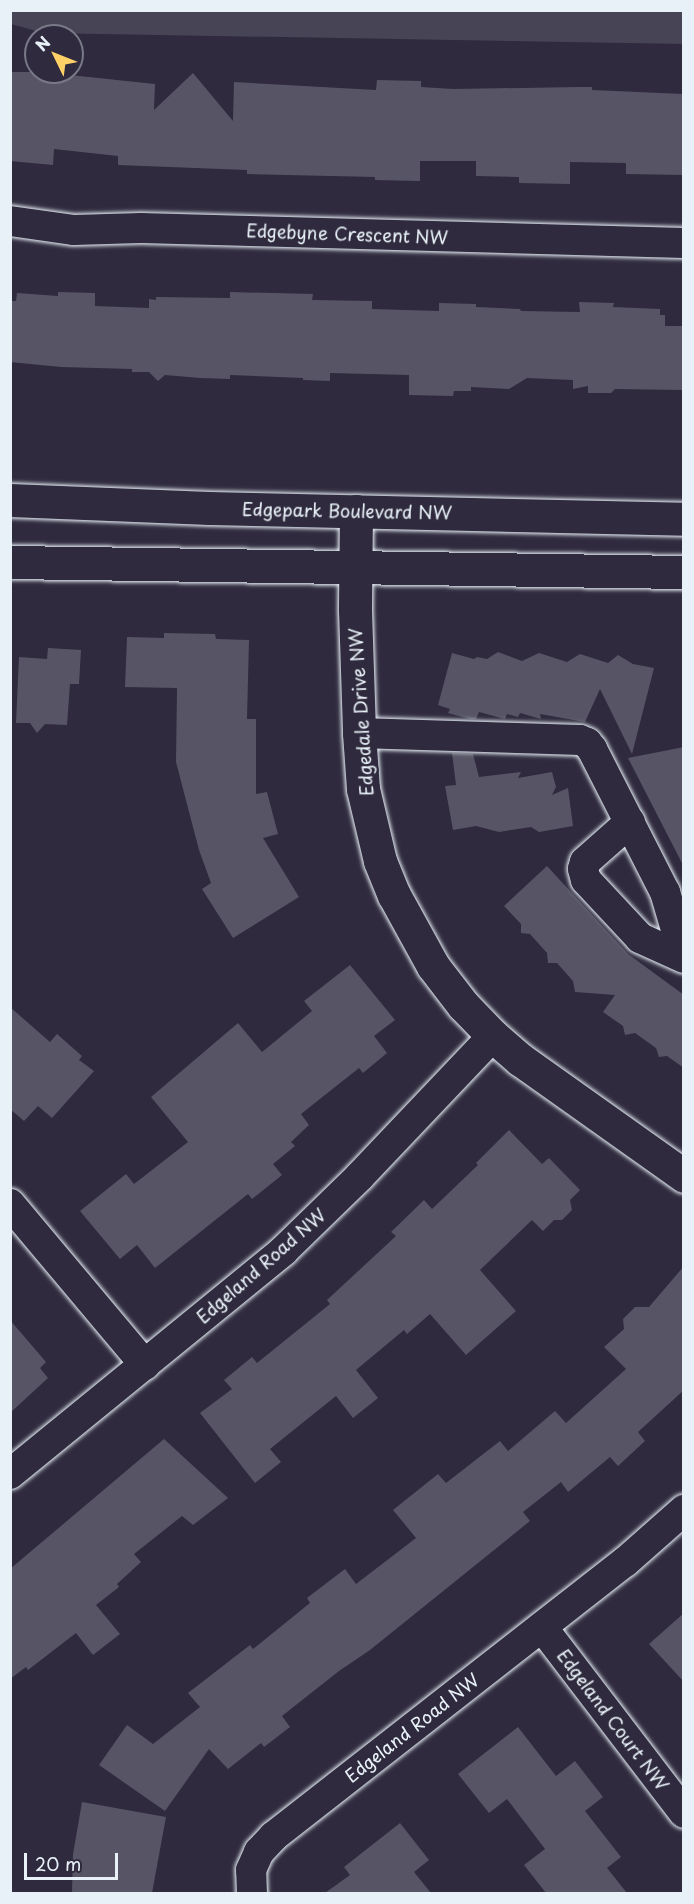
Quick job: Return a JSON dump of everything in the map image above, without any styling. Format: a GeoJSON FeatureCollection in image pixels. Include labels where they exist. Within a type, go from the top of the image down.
{"type":"FeatureCollection","features":[{"type":"Feature","properties":{"kind":"street","name":"Edgebyne Crescent NW"},"geometry":{"type":"LineString","coordinates":[[10,221],[74,230],[141,228],[684,243]]}},
{"type":"Feature","properties":{"kind":"street","name":"Edgepark Boulevard NW"},"geometry":{"type":"LineString","coordinates":[[10,500],[684,519]]}},
{"type":"Feature","properties":{"kind":"street","name":"Edgedale Drive NW"},"geometry":{"type":"LineString","coordinates":[[356,511],[358,733],[363,789],[380,861],[394,895],[432,966],[463,1005],[492,1036],[530,1067],[682,1172]]}},
{"type":"Feature","properties":{"kind":"street"},"geometry":{"type":"LineString","coordinates":[[10,562],[684,572]]}},
{"type":"Feature","properties":{"kind":"street"},"geometry":{"type":"LineString","coordinates":[[358,733],[584,741],[592,749],[665,892],[684,957]]}},
{"type":"Feature","properties":{"kind":"street"},"geometry":{"type":"LineString","coordinates":[[630,822],[585,862],[583,869],[586,880],[640,938],[684,957]]}},
{"type":"Feature","properties":{"kind":"street","name":"Edgeland Road NW"},"geometry":{"type":"LineString","coordinates":[[10,1474],[283,1251],[320,1216],[492,1036]]}},
{"type":"Feature","properties":{"kind":"street"},"geometry":{"type":"LineString","coordinates":[[10,1204],[145,1365]]}},
{"type":"Feature","properties":{"kind":"street","name":"Edgeland Road NW"},"geometry":{"type":"LineString","coordinates":[[252,1893],[251,1870],[259,1852],[274,1836],[625,1562],[684,1510]]}},
{"type":"Feature","properties":{"kind":"street","name":"Edgeland Court NW"},"geometry":{"type":"LineString","coordinates":[[542,1627],[684,1813]]}},
{"type":"Feature","properties":{"kind":"shaded area"},"geometry":{"type":"Polygon","coordinates":[[[10,11],[683,11],[684,44],[84,34],[84,24],[24,24],[24,28],[11,24],[10,11]]]}},
{"type":"Feature","properties":{"kind":"building"},"geometry":{"type":"Polygon","coordinates":[[[10,72],[24,72],[24,84],[84,84],[84,77],[155,84],[154,110],[193,73],[233,121],[234,82],[376,90],[377,80],[421,81],[421,87],[453,89],[592,87],[592,90],[684,94],[684,175],[626,174],[626,163],[570,162],[570,184],[519,183],[519,177],[476,176],[476,161],[420,161],[420,181],[375,180],[375,177],[247,174],[247,170],[118,165],[118,156],[54,149],[53,165],[10,161],[10,72]]]}},
{"type":"Feature","properties":{"kind":"building"},"geometry":{"type":"Polygon","coordinates":[[[58,292],[95,293],[95,306],[149,308],[149,299],[156,300],[156,297],[230,298],[230,292],[313,294],[312,300],[372,301],[372,309],[439,311],[439,303],[476,304],[476,307],[520,309],[521,311],[580,312],[579,302],[614,303],[613,307],[660,309],[660,315],[665,315],[665,326],[684,326],[683,390],[615,389],[611,393],[588,393],[588,386],[573,389],[573,380],[527,378],[509,389],[471,387],[471,391],[454,391],[453,396],[409,395],[409,375],[330,373],[330,381],[230,375],[230,379],[165,375],[158,381],[149,372],[132,372],[132,369],[61,367],[10,362],[10,301],[16,301],[17,293],[58,296],[58,292]]]}},
{"type":"Feature","properties":{"kind":"building"},"geometry":{"type":"Polygon","coordinates":[[[164,633],[215,634],[216,639],[249,640],[247,719],[256,719],[256,794],[267,792],[278,834],[263,838],[299,897],[233,938],[202,889],[211,883],[199,850],[176,762],[177,688],[125,687],[127,637],[164,638],[164,633]]]}},
{"type":"Feature","properties":{"kind":"building"},"geometry":{"type":"Polygon","coordinates":[[[48,648],[81,650],[79,684],[70,684],[67,725],[45,724],[37,733],[30,723],[16,723],[19,657],[47,659],[48,648]]]}},
{"type":"Feature","properties":{"kind":"building"},"geometry":{"type":"Polygon","coordinates":[[[498,652],[522,661],[539,653],[567,662],[580,654],[608,663],[618,655],[633,664],[654,668],[632,754],[600,689],[585,722],[540,714],[541,719],[520,713],[518,717],[507,714],[505,719],[479,712],[476,719],[470,719],[448,713],[450,709],[438,705],[452,653],[474,659],[477,657],[487,659],[498,652]]]}},
{"type":"Feature","properties":{"kind":"building"},"geometry":{"type":"Polygon","coordinates":[[[684,747],[684,867],[628,758],[684,747]]]}},
{"type":"Feature","properties":{"kind":"building"},"geometry":{"type":"Polygon","coordinates":[[[452,753],[473,754],[479,777],[521,772],[518,778],[552,772],[556,787],[552,795],[568,788],[573,826],[539,832],[531,827],[499,832],[476,826],[453,830],[445,786],[456,785],[452,753]]]}},
{"type":"Feature","properties":{"kind":"building"},"geometry":{"type":"Polygon","coordinates":[[[547,866],[628,954],[684,995],[684,1068],[667,1056],[659,1057],[656,1048],[635,1033],[625,1035],[623,1026],[603,1012],[615,995],[575,992],[573,981],[557,963],[548,963],[547,953],[530,934],[521,933],[521,924],[504,906],[547,866]]]}},
{"type":"Feature","properties":{"kind":"building"},"geometry":{"type":"Polygon","coordinates":[[[350,965],[395,1020],[374,1036],[387,1053],[363,1073],[359,1068],[301,1114],[309,1125],[291,1142],[295,1146],[273,1164],[282,1175],[252,1199],[248,1194],[155,1268],[137,1245],[120,1259],[80,1211],[126,1174],[134,1184],[188,1142],[151,1097],[238,1023],[262,1052],[312,1011],[304,1001],[350,965]]]}},
{"type":"Feature","properties":{"kind":"building"},"geometry":{"type":"Polygon","coordinates":[[[10,1007],[50,1042],[57,1034],[82,1056],[79,1060],[94,1071],[52,1118],[38,1106],[24,1121],[10,1109],[10,1007]]]}},
{"type":"Feature","properties":{"kind":"building"},"geometry":{"type":"Polygon","coordinates":[[[509,1130],[542,1164],[549,1158],[580,1190],[570,1200],[572,1210],[562,1220],[554,1220],[543,1231],[532,1220],[480,1270],[516,1311],[466,1355],[430,1314],[407,1334],[404,1330],[356,1370],[378,1398],[353,1418],[336,1396],[270,1449],[281,1462],[255,1483],[200,1413],[232,1389],[224,1380],[252,1357],[257,1363],[330,1304],[327,1300],[396,1236],[391,1232],[424,1200],[432,1209],[478,1165],[476,1163],[509,1130]]]}},
{"type":"Feature","properties":{"kind":"building"},"geometry":{"type":"Polygon","coordinates":[[[684,1266],[684,1390],[638,1432],[645,1441],[618,1466],[610,1457],[568,1492],[561,1482],[523,1512],[530,1521],[370,1650],[339,1671],[282,1716],[290,1727],[264,1747],[261,1743],[228,1769],[209,1749],[165,1811],[99,1765],[127,1725],[153,1744],[200,1707],[188,1693],[250,1645],[253,1649],[310,1603],[307,1598],[345,1569],[356,1584],[416,1538],[393,1510],[438,1474],[446,1483],[500,1441],[508,1451],[555,1411],[566,1423],[626,1369],[604,1347],[624,1329],[623,1319],[635,1307],[649,1307],[684,1266]]]}},
{"type":"Feature","properties":{"kind":"building"},"geometry":{"type":"Polygon","coordinates":[[[10,1320],[46,1362],[40,1368],[48,1378],[10,1413],[10,1320]]]}},
{"type":"Feature","properties":{"kind":"building"},"geometry":{"type":"Polygon","coordinates":[[[164,1439],[228,1498],[193,1525],[182,1516],[134,1554],[141,1562],[117,1584],[119,1587],[96,1605],[120,1634],[93,1655],[76,1633],[28,1670],[26,1667],[10,1679],[10,1569],[164,1439]]]}},
{"type":"Feature","properties":{"kind":"building"},"geometry":{"type":"Polygon","coordinates":[[[684,1613],[684,1682],[649,1644],[684,1613]]]}},
{"type":"Feature","properties":{"kind":"building"},"geometry":{"type":"Polygon","coordinates":[[[518,1727],[556,1776],[575,1761],[603,1797],[585,1811],[621,1857],[607,1868],[627,1893],[546,1893],[524,1865],[545,1849],[507,1799],[489,1813],[458,1774],[518,1727]]]}},
{"type":"Feature","properties":{"kind":"building"},"geometry":{"type":"Polygon","coordinates":[[[82,1802],[166,1817],[152,1893],[72,1893],[73,1854],[82,1802]]]}},
{"type":"Feature","properties":{"kind":"building"},"geometry":{"type":"Polygon","coordinates":[[[400,1823],[429,1860],[414,1872],[431,1893],[325,1893],[350,1875],[344,1867],[400,1823]]]}}]}
